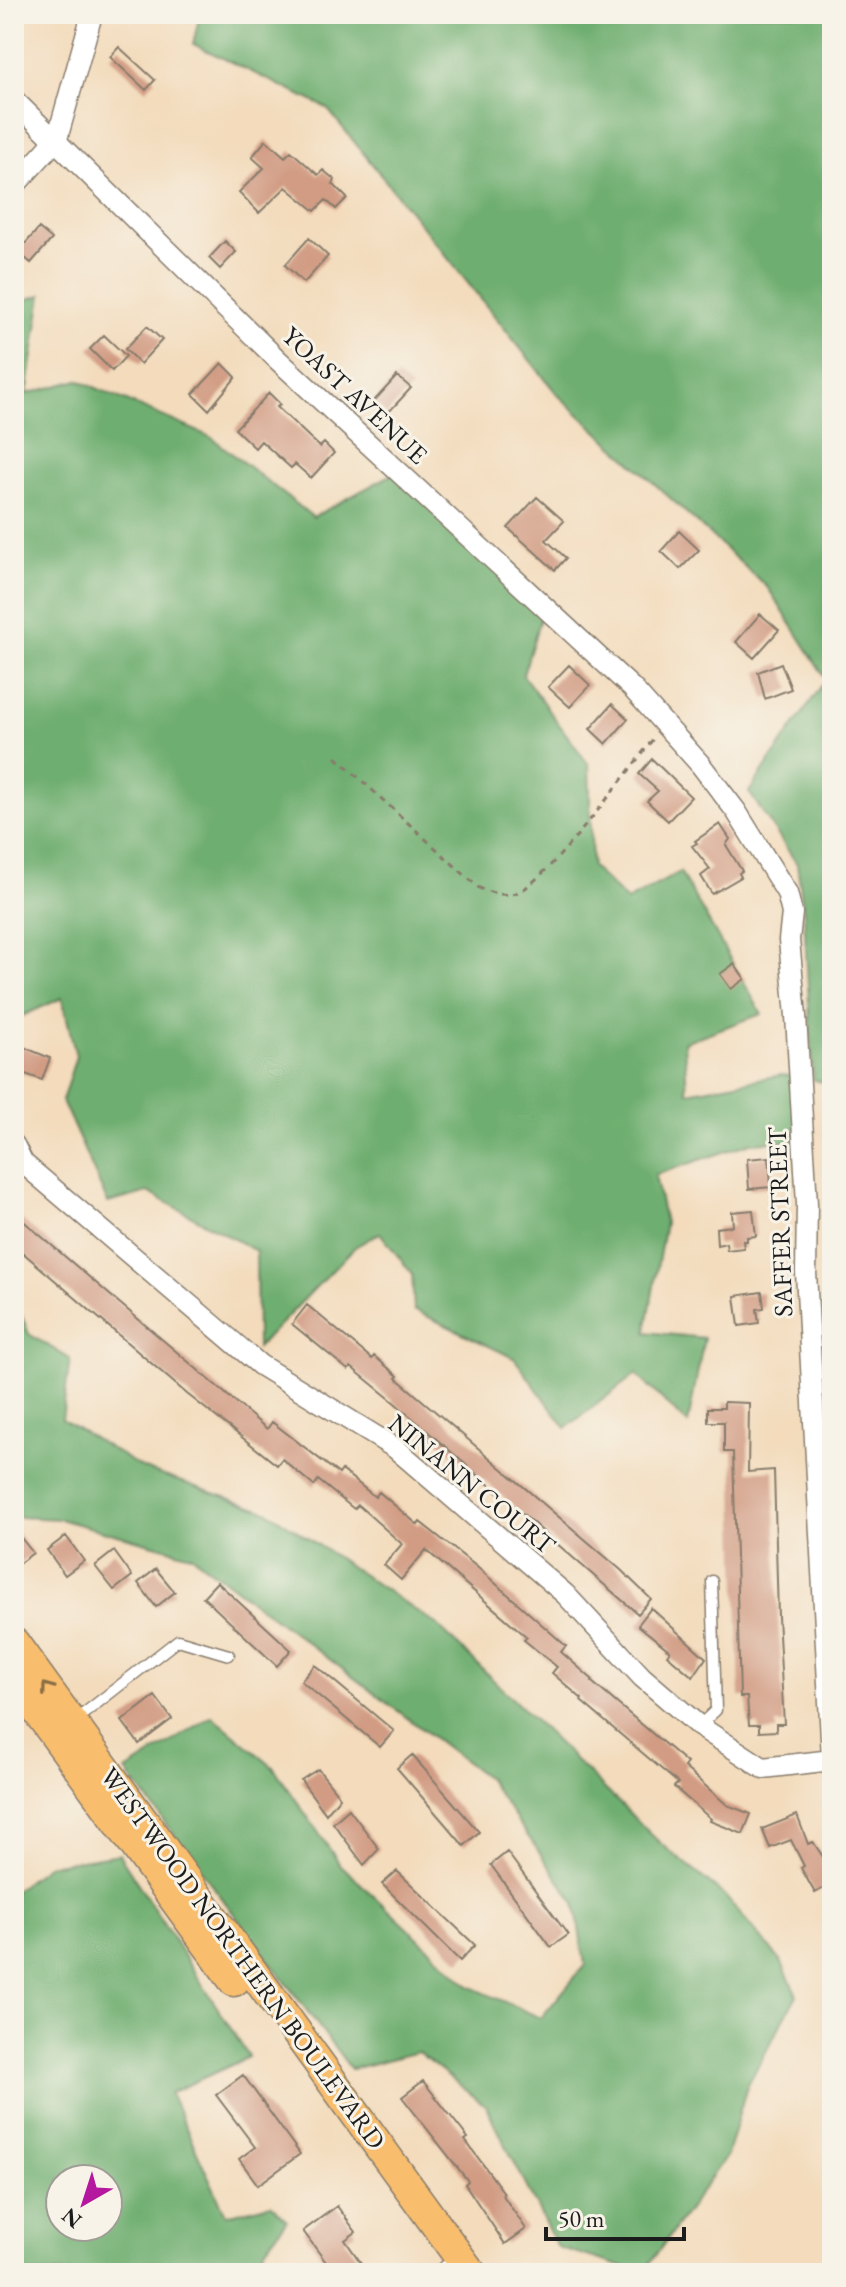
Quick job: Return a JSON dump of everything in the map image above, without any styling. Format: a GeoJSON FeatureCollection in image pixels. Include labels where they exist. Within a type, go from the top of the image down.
{"type":"FeatureCollection","features":[{"type":"Feature","properties":{"kind":"main road","name":"WESTWOOD NORTHERN BOULEVARD"},"geometry":{"type":"LineString","coordinates":[[14,1643],[64,1729],[451,2269]]}},
{"type":"Feature","properties":{"kind":"main road","name":"WESTWOOD NORTHERN BOULEVARD"},"geometry":{"type":"LineString","coordinates":[[14,1679],[64,1729]]}},
{"type":"Feature","properties":{"kind":"street"},"geometry":{"type":"LineString","coordinates":[[14,186],[57,139],[92,14]]}},
{"type":"Feature","properties":{"kind":"street","name":"YOAST AVENUE"},"geometry":{"type":"LineString","coordinates":[[14,100],[279,361],[666,723]]}},
{"type":"Feature","properties":{"kind":"street","name":"SAFFER STREET"},"geometry":{"type":"LineString","coordinates":[[666,723],[736,811],[787,893],[792,913],[789,940],[806,1191],[806,1272],[832,1759]]}},
{"type":"Feature","properties":{"kind":"street","name":"NINANN COURT"},"geometry":{"type":"LineString","coordinates":[[14,1145],[23,1163],[260,1365],[395,1448],[565,1594],[642,1677],[699,1726],[763,1768],[832,1759]]}},
{"type":"Feature","properties":{"kind":"lane"},"geometry":{"type":"LineString","coordinates":[[699,1726],[716,1710],[712,1581]]}},
{"type":"Feature","properties":{"kind":"lane"},"geometry":{"type":"LineString","coordinates":[[64,1729],[178,1640],[229,1655]]}},
{"type":"Feature","properties":{"kind":"path"},"geometry":{"type":"LineString","coordinates":[[336,757],[479,888],[505,895],[524,889],[540,874],[586,824],[666,723]]}},
{"type":"Feature","properties":{"kind":"green space"},"geometry":{"type":"Polygon","coordinates":[[[200,14],[832,14],[832,1084],[813,1080],[804,914],[797,864],[749,792],[826,679],[768,588],[558,395],[327,108],[193,44],[200,14]]]}},
{"type":"Feature","properties":{"kind":"green space"},"geometry":{"type":"Polygon","coordinates":[[[42,295],[27,394],[78,380],[211,437],[313,517],[398,471],[544,606],[523,675],[589,765],[592,867],[627,901],[680,872],[762,1014],[684,1042],[687,1092],[781,1075],[800,1077],[803,1140],[751,1143],[655,1175],[665,1223],[646,1332],[704,1338],[688,1424],[636,1374],[566,1428],[514,1358],[414,1310],[412,1274],[380,1233],[355,1247],[257,1348],[256,1251],[148,1192],[108,1203],[62,1101],[76,1056],[62,998],[14,1017],[14,303],[42,295]]]}},
{"type":"Feature","properties":{"kind":"green space"},"geometry":{"type":"Polygon","coordinates":[[[14,1297],[29,1334],[70,1359],[62,1419],[144,1469],[269,1512],[436,1624],[660,1843],[724,1895],[781,1961],[797,1995],[747,2086],[727,2155],[643,2273],[557,2247],[486,2106],[418,2052],[351,2069],[126,1771],[212,1716],[274,1768],[340,1864],[469,1986],[541,2018],[585,1965],[575,1903],[487,1778],[191,1555],[59,1519],[19,1517],[14,1508],[14,1297]]]}},
{"type":"Feature","properties":{"kind":"green space"},"geometry":{"type":"Polygon","coordinates":[[[119,1854],[249,2057],[170,2093],[226,2215],[271,2204],[287,2220],[256,2261],[259,2273],[14,2273],[14,1891],[48,1865],[119,1854]]]}},
{"type":"Feature","properties":{"kind":"building"},"geometry":{"type":"Polygon","coordinates":[[[119,47],[155,80],[146,90],[110,57],[119,47]]]}},
{"type":"Feature","properties":{"kind":"building"},"geometry":{"type":"Polygon","coordinates":[[[266,140],[285,157],[291,151],[318,175],[323,170],[335,180],[333,184],[347,198],[336,209],[326,200],[315,211],[286,187],[259,213],[239,192],[264,168],[252,157],[266,140]]]}},
{"type":"Feature","properties":{"kind":"building"},"geometry":{"type":"Polygon","coordinates":[[[39,228],[52,239],[31,263],[18,252],[39,228]]]}},
{"type":"Feature","properties":{"kind":"building"},"geometry":{"type":"Polygon","coordinates":[[[309,238],[328,256],[304,283],[285,265],[309,238]]]}},
{"type":"Feature","properties":{"kind":"building"},"geometry":{"type":"Polygon","coordinates":[[[225,241],[236,252],[220,269],[209,258],[225,241]]]}},
{"type":"Feature","properties":{"kind":"building"},"geometry":{"type":"Polygon","coordinates":[[[147,326],[162,340],[140,364],[125,349],[147,326]]]}},
{"type":"Feature","properties":{"kind":"building"},"geometry":{"type":"Polygon","coordinates":[[[104,335],[126,356],[112,371],[90,349],[104,335]]]}},
{"type":"Feature","properties":{"kind":"building"},"geometry":{"type":"Polygon","coordinates":[[[222,363],[236,377],[209,410],[193,394],[222,363]]]}},
{"type":"Feature","properties":{"kind":"building"},"geometry":{"type":"Polygon","coordinates":[[[397,376],[411,388],[386,415],[374,401],[397,376]]]}},
{"type":"Feature","properties":{"kind":"building"},"geometry":{"type":"Polygon","coordinates":[[[269,393],[280,404],[277,407],[320,447],[324,443],[334,453],[311,478],[295,464],[291,468],[261,441],[255,448],[235,429],[269,393]]]}},
{"type":"Feature","properties":{"kind":"building"},"geometry":{"type":"Polygon","coordinates":[[[537,497],[564,521],[546,540],[566,558],[555,570],[508,528],[537,497]]]}},
{"type":"Feature","properties":{"kind":"building"},"geometry":{"type":"Polygon","coordinates":[[[679,531],[699,550],[680,569],[661,551],[679,531]]]}},
{"type":"Feature","properties":{"kind":"building"},"geometry":{"type":"Polygon","coordinates":[[[760,614],[779,630],[754,658],[736,642],[760,614]]]}},
{"type":"Feature","properties":{"kind":"building"},"geometry":{"type":"Polygon","coordinates":[[[781,663],[791,689],[765,699],[758,672],[781,663]]]}},
{"type":"Feature","properties":{"kind":"building"},"geometry":{"type":"Polygon","coordinates":[[[569,665],[590,685],[570,707],[548,687],[569,665]]]}},
{"type":"Feature","properties":{"kind":"building"},"geometry":{"type":"Polygon","coordinates":[[[612,704],[628,719],[606,744],[590,729],[612,704]]]}},
{"type":"Feature","properties":{"kind":"building"},"geometry":{"type":"Polygon","coordinates":[[[652,759],[691,797],[668,821],[647,801],[658,791],[639,774],[652,759]]]}},
{"type":"Feature","properties":{"kind":"building"},"geometry":{"type":"Polygon","coordinates":[[[720,824],[730,839],[726,845],[742,871],[739,873],[741,877],[712,894],[701,876],[710,869],[692,846],[720,824]]]}},
{"type":"Feature","properties":{"kind":"building"},"geometry":{"type":"Polygon","coordinates":[[[734,964],[745,979],[731,989],[720,974],[734,964]]]}},
{"type":"Feature","properties":{"kind":"building"},"geometry":{"type":"Polygon","coordinates":[[[21,1046],[50,1058],[42,1080],[14,1070],[21,1046]]]}},
{"type":"Feature","properties":{"kind":"building"},"geometry":{"type":"Polygon","coordinates":[[[769,1157],[771,1187],[749,1189],[747,1159],[769,1157]]]}},
{"type":"Feature","properties":{"kind":"building"},"geometry":{"type":"Polygon","coordinates":[[[753,1210],[756,1236],[743,1241],[744,1248],[727,1250],[726,1243],[717,1245],[716,1228],[733,1226],[732,1212],[753,1210]]]}},
{"type":"Feature","properties":{"kind":"building"},"geometry":{"type":"Polygon","coordinates":[[[14,1213],[267,1429],[272,1422],[339,1474],[342,1470],[375,1497],[379,1492],[418,1525],[420,1522],[477,1567],[566,1646],[561,1652],[687,1763],[684,1767],[727,1805],[751,1814],[743,1834],[710,1821],[674,1787],[678,1783],[552,1673],[557,1667],[524,1640],[527,1637],[426,1550],[401,1580],[384,1565],[402,1544],[358,1505],[354,1509],[318,1480],[314,1486],[282,1459],[277,1465],[187,1394],[14,1245],[14,1213]]]}},
{"type":"Feature","properties":{"kind":"building"},"geometry":{"type":"Polygon","coordinates":[[[762,1292],[764,1308],[757,1309],[759,1323],[739,1326],[735,1296],[762,1292]]]}},
{"type":"Feature","properties":{"kind":"building"},"geometry":{"type":"Polygon","coordinates":[[[307,1305],[372,1359],[374,1356],[398,1376],[396,1378],[621,1570],[651,1599],[638,1614],[389,1398],[351,1367],[348,1370],[292,1324],[307,1305]]]}},
{"type":"Feature","properties":{"kind":"building"},"geometry":{"type":"Polygon","coordinates":[[[724,1402],[749,1403],[748,1472],[774,1470],[784,1724],[776,1724],[776,1731],[759,1732],[759,1725],[749,1725],[747,1697],[740,1697],[733,1452],[724,1452],[724,1422],[708,1422],[708,1408],[724,1408],[724,1402]]]}},
{"type":"Feature","properties":{"kind":"building"},"geometry":{"type":"Polygon","coordinates":[[[14,1529],[33,1553],[14,1567],[14,1529]]]}},
{"type":"Feature","properties":{"kind":"building"},"geometry":{"type":"Polygon","coordinates":[[[66,1536],[84,1561],[65,1575],[47,1550],[66,1536]]]}},
{"type":"Feature","properties":{"kind":"building"},"geometry":{"type":"Polygon","coordinates":[[[114,1551],[132,1576],[114,1590],[95,1566],[114,1551]]]}},
{"type":"Feature","properties":{"kind":"building"},"geometry":{"type":"Polygon","coordinates":[[[156,1569],[175,1592],[156,1607],[138,1583],[156,1569]]]}},
{"type":"Feature","properties":{"kind":"building"},"geometry":{"type":"Polygon","coordinates":[[[217,1582],[291,1650],[277,1666],[203,1597],[217,1582]]]}},
{"type":"Feature","properties":{"kind":"building"},"geometry":{"type":"Polygon","coordinates":[[[651,1608],[706,1658],[693,1677],[667,1655],[670,1651],[638,1625],[651,1608]]]}},
{"type":"Feature","properties":{"kind":"building"},"geometry":{"type":"Polygon","coordinates":[[[315,1665],[394,1731],[380,1747],[301,1681],[315,1665]]]}},
{"type":"Feature","properties":{"kind":"building"},"geometry":{"type":"Polygon","coordinates":[[[155,1696],[172,1719],[139,1744],[122,1721],[155,1696]]]}},
{"type":"Feature","properties":{"kind":"building"},"geometry":{"type":"Polygon","coordinates":[[[412,1755],[479,1832],[464,1846],[397,1768],[412,1755]]]}},
{"type":"Feature","properties":{"kind":"building"},"geometry":{"type":"Polygon","coordinates":[[[318,1769],[340,1797],[326,1814],[301,1780],[318,1769]]]}},
{"type":"Feature","properties":{"kind":"building"},"geometry":{"type":"Polygon","coordinates":[[[349,1809],[379,1849],[364,1865],[333,1823],[349,1809]]]}},
{"type":"Feature","properties":{"kind":"building"},"geometry":{"type":"Polygon","coordinates":[[[797,1815],[808,1844],[813,1842],[832,1870],[832,1883],[815,1893],[801,1868],[804,1866],[791,1840],[770,1848],[762,1829],[797,1815]]]}},
{"type":"Feature","properties":{"kind":"building"},"geometry":{"type":"Polygon","coordinates":[[[507,1852],[568,1935],[551,1947],[491,1865],[507,1852]]]}},
{"type":"Feature","properties":{"kind":"building"},"geometry":{"type":"Polygon","coordinates":[[[397,1871],[475,1945],[460,1961],[382,1884],[397,1871]]]}},
{"type":"Feature","properties":{"kind":"building"},"geometry":{"type":"Polygon","coordinates":[[[243,2075],[300,2154],[258,2185],[239,2159],[255,2147],[216,2095],[243,2075]]]}},
{"type":"Feature","properties":{"kind":"building"},"geometry":{"type":"Polygon","coordinates":[[[423,2081],[468,2138],[465,2140],[526,2229],[505,2244],[465,2184],[468,2181],[402,2097],[423,2081]]]}},
{"type":"Feature","properties":{"kind":"building"},"geometry":{"type":"Polygon","coordinates":[[[337,2206],[356,2232],[345,2240],[368,2273],[334,2273],[303,2231],[337,2206]]]}}]}
